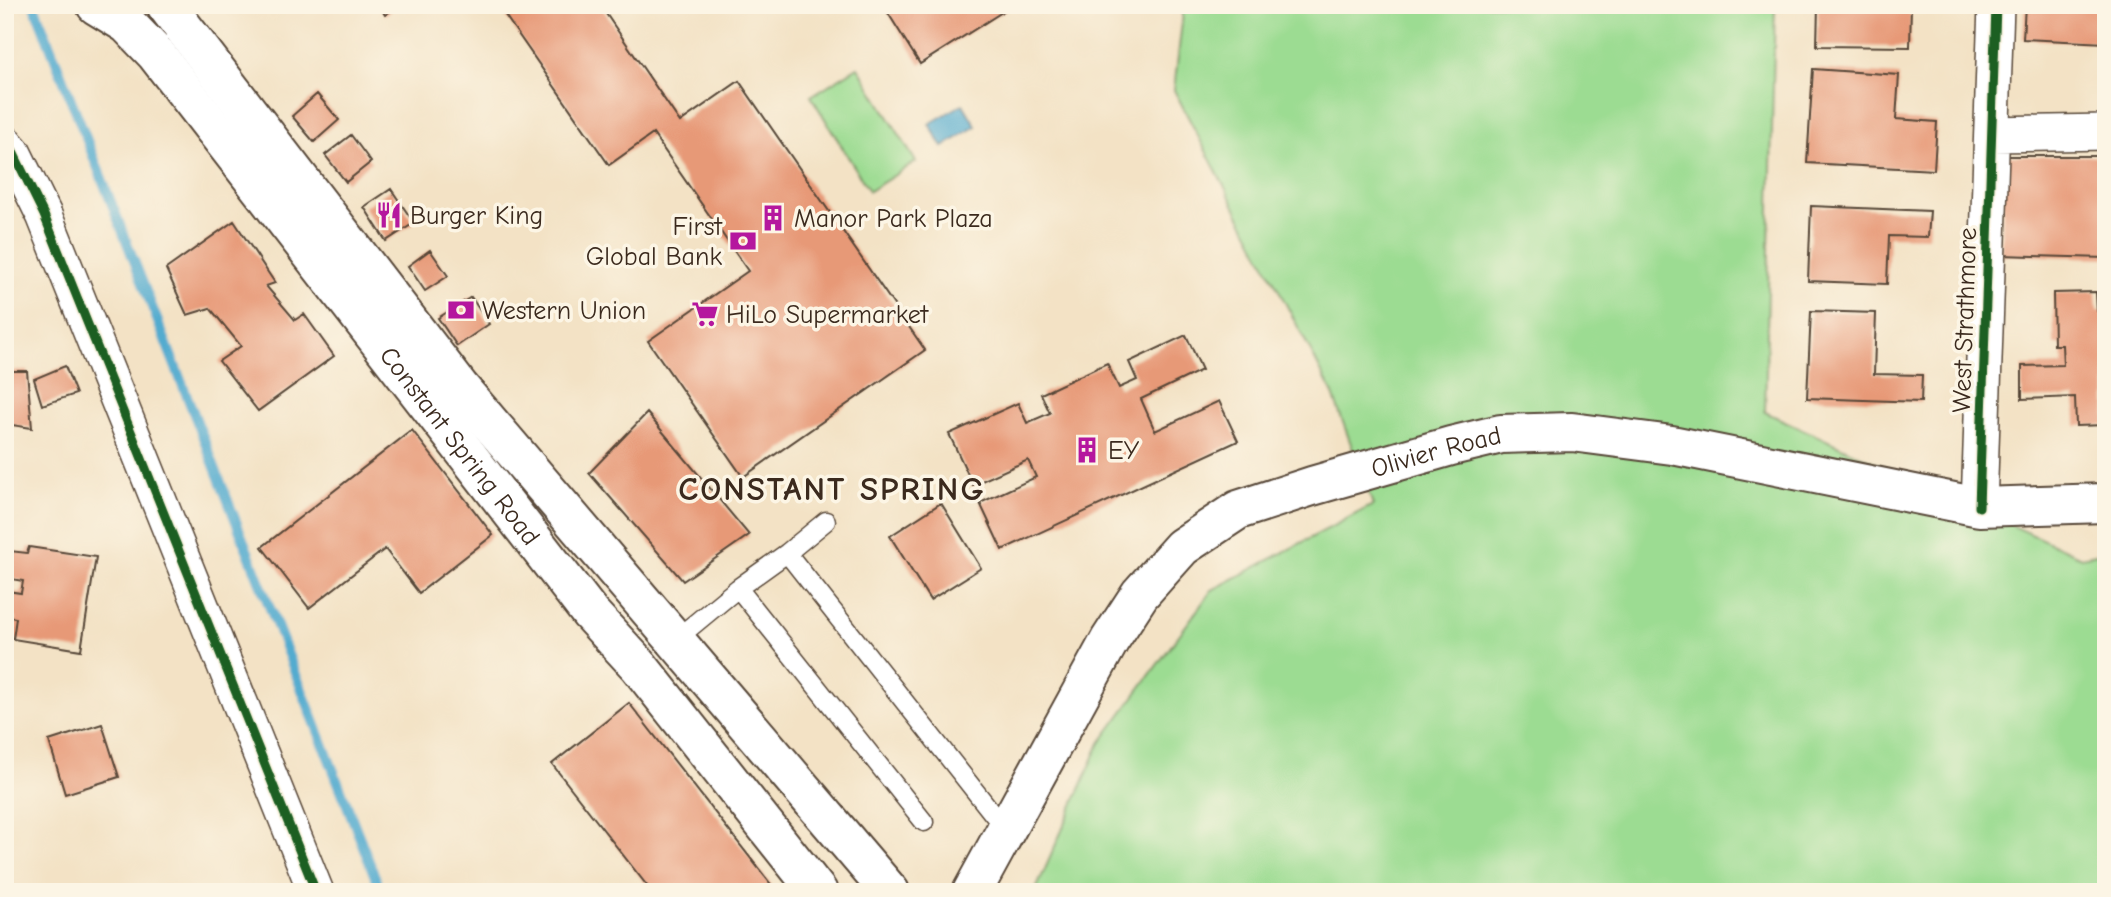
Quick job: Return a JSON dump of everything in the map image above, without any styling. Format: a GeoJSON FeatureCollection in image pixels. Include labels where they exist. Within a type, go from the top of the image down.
{"type":"FeatureCollection","features":[{"type":"Feature","properties":{"kind":"main road","name":"Constant Spring Road"},"geometry":{"type":"LineString","coordinates":[[96,5],[127,24],[156,54],[582,603],[638,665],[818,892]]}},
{"type":"Feature","properties":{"kind":"main road","name":"Constant Spring Road"},"geometry":{"type":"LineString","coordinates":[[166,5],[460,388],[890,892]]}},
{"type":"Feature","properties":{"kind":"main road","name":"Olivier Road"},"geometry":{"type":"LineString","coordinates":[[972,892],[1110,640],[1140,594],[1182,547],[1238,510],[1451,446],[1501,434],[1572,432],[1685,447],[1979,508],[2106,503]]}},
{"type":"Feature","properties":{"kind":"street","name":"West Strathmore"},"geometry":{"type":"LineString","coordinates":[[1979,508],[1996,5]]}},
{"type":"Feature","properties":{"kind":"street"},"geometry":{"type":"LineString","coordinates":[[1992,134],[2106,132]]}},
{"type":"Feature","properties":{"kind":"street"},"geometry":{"type":"LineString","coordinates":[[5,143],[13,152],[44,215],[316,892]]}},
{"type":"Feature","properties":{"kind":"lane"},"geometry":{"type":"LineString","coordinates":[[675,640],[826,521]]}},
{"type":"Feature","properties":{"kind":"lane"},"geometry":{"type":"LineString","coordinates":[[787,553],[1005,829]]}},
{"type":"Feature","properties":{"kind":"lane"},"geometry":{"type":"LineString","coordinates":[[738,588],[924,822]]}},
{"type":"Feature","properties":{"kind":"green space"},"geometry":{"type":"Polygon","coordinates":[[[1184,5],[1775,5],[1765,412],[2081,557],[2106,552],[2106,892],[1035,892],[1100,743],[1212,590],[1373,505],[1332,392],[1174,90],[1184,5]]]}},
{"type":"Feature","properties":{"kind":"green space"},"geometry":{"type":"Polygon","coordinates":[[[858,67],[916,162],[869,191],[811,96],[858,67]]]}},
{"type":"Feature","properties":{"kind":"water"},"geometry":{"type":"Polygon","coordinates":[[[963,104],[976,126],[943,147],[929,124],[963,104]]]}},
{"type":"Feature","properties":{"kind":"building"},"geometry":{"type":"Polygon","coordinates":[[[379,5],[399,5],[385,15],[379,5]]]}},
{"type":"Feature","properties":{"kind":"building","name":"Manor Park Plaza"},"geometry":{"type":"Polygon","coordinates":[[[498,5],[600,5],[680,122],[739,81],[925,350],[743,477],[648,341],[748,271],[653,134],[609,165],[498,5]]]}},
{"type":"Feature","properties":{"kind":"building"},"geometry":{"type":"Polygon","coordinates":[[[883,5],[1013,5],[920,64],[883,5]]]}},
{"type":"Feature","properties":{"kind":"building"},"geometry":{"type":"Polygon","coordinates":[[[1818,5],[1911,5],[1910,47],[1817,46],[1818,5]]]}},
{"type":"Feature","properties":{"kind":"building"},"geometry":{"type":"Polygon","coordinates":[[[2025,5],[2106,5],[2106,43],[2023,39],[2025,5]]]}},
{"type":"Feature","properties":{"kind":"building"},"geometry":{"type":"Polygon","coordinates":[[[1813,69],[1899,75],[1896,119],[1937,122],[1934,170],[1807,163],[1813,69]]]}},
{"type":"Feature","properties":{"kind":"building"},"geometry":{"type":"Polygon","coordinates":[[[317,94],[339,120],[314,142],[292,116],[317,94]]]}},
{"type":"Feature","properties":{"kind":"building"},"geometry":{"type":"Polygon","coordinates":[[[351,135],[371,162],[346,182],[325,155],[351,135]]]}},
{"type":"Feature","properties":{"kind":"building"},"geometry":{"type":"Polygon","coordinates":[[[2005,156],[2106,156],[2106,258],[2001,255],[2005,156]]]}},
{"type":"Feature","properties":{"kind":"building","name":"Burger King"},"geometry":{"type":"Polygon","coordinates":[[[391,189],[414,223],[386,241],[364,207],[391,189]]]}},
{"type":"Feature","properties":{"kind":"building"},"geometry":{"type":"Polygon","coordinates":[[[1811,206],[1930,211],[1928,237],[1889,236],[1887,284],[1808,281],[1811,206]]]}},
{"type":"Feature","properties":{"kind":"building"},"geometry":{"type":"Polygon","coordinates":[[[234,221],[275,283],[266,286],[295,320],[304,314],[334,356],[258,411],[219,361],[241,346],[210,308],[187,315],[166,269],[234,221]]]}},
{"type":"Feature","properties":{"kind":"building"},"geometry":{"type":"Polygon","coordinates":[[[430,250],[448,276],[425,291],[408,266],[430,250]]]}},
{"type":"Feature","properties":{"kind":"building"},"geometry":{"type":"Polygon","coordinates":[[[2096,292],[2097,311],[2106,311],[2106,425],[2076,426],[2075,397],[2022,399],[2022,366],[2063,365],[2062,345],[2054,345],[2053,293],[2096,292]]]}},
{"type":"Feature","properties":{"kind":"building"},"geometry":{"type":"Polygon","coordinates":[[[471,297],[489,324],[457,346],[438,318],[471,297]]]}},
{"type":"Feature","properties":{"kind":"building"},"geometry":{"type":"Polygon","coordinates":[[[1811,311],[1876,313],[1874,374],[1922,375],[1921,402],[1807,398],[1811,311]]]}},
{"type":"Feature","properties":{"kind":"building","name":"EY"},"geometry":{"type":"Polygon","coordinates":[[[1186,335],[1202,370],[1141,399],[1155,431],[1219,401],[1238,441],[1002,550],[980,503],[1036,477],[1028,460],[973,485],[949,434],[1018,403],[1027,423],[1050,413],[1041,394],[1107,363],[1119,388],[1137,380],[1129,362],[1186,335]]]}},
{"type":"Feature","properties":{"kind":"building"},"geometry":{"type":"Polygon","coordinates":[[[65,366],[76,394],[42,405],[34,379],[65,366]]]}},
{"type":"Feature","properties":{"kind":"building"},"geometry":{"type":"Polygon","coordinates":[[[5,371],[27,371],[32,428],[5,424],[5,371]]]}},
{"type":"Feature","properties":{"kind":"building"},"geometry":{"type":"Polygon","coordinates":[[[647,413],[749,535],[683,581],[589,473],[647,413]]]}},
{"type":"Feature","properties":{"kind":"building"},"geometry":{"type":"Polygon","coordinates":[[[412,430],[493,535],[419,593],[385,549],[309,608],[262,547],[412,430]]]}},
{"type":"Feature","properties":{"kind":"building"},"geometry":{"type":"Polygon","coordinates":[[[941,503],[981,568],[930,600],[890,536],[941,503]]]}},
{"type":"Feature","properties":{"kind":"building"},"geometry":{"type":"Polygon","coordinates":[[[29,547],[96,557],[81,650],[13,639],[16,618],[5,616],[7,591],[21,593],[23,581],[6,578],[10,551],[27,553],[29,547]]]}},
{"type":"Feature","properties":{"kind":"building"},"geometry":{"type":"Polygon","coordinates":[[[629,703],[777,892],[652,892],[552,764],[629,703]]]}},
{"type":"Feature","properties":{"kind":"building"},"geometry":{"type":"Polygon","coordinates":[[[102,724],[119,777],[65,794],[49,741],[102,724]]]}},
{"type":"Feature","properties":{"kind":"waterway"},"geometry":{"type":"LineString","coordinates":[[34,5],[381,892]]}},
{"type":"Feature","properties":{"kind":"cycle path"},"geometry":{"type":"LineString","coordinates":[[1979,507],[1996,5]]}},
{"type":"Feature","properties":{"kind":"cycle path"},"geometry":{"type":"LineString","coordinates":[[5,143],[13,152],[44,215],[316,892]]}},
{"type":"Feature","properties":{"kind":"place","name":"Burger King"},"geometry":{"type":"Point","coordinates":[389,215]}},
{"type":"Feature","properties":{"kind":"place","name":"Manor Park Plaza"},"geometry":{"type":"Point","coordinates":[773,218]}},
{"type":"Feature","properties":{"kind":"place","name":"First Global Bank"},"geometry":{"type":"Point","coordinates":[743,241]}},
{"type":"Feature","properties":{"kind":"place","name":"Western Union"},"geometry":{"type":"Point","coordinates":[461,310]}},
{"type":"Feature","properties":{"kind":"place","name":"HiLo Supermarket"},"geometry":{"type":"Point","coordinates":[705,314]}},
{"type":"Feature","properties":{"kind":"place","name":"EY"},"geometry":{"type":"Point","coordinates":[1087,450]}},
{"type":"Feature","properties":{"kind":"district","name":"CONSTANT SPRING"},"geometry":{"type":"Point","coordinates":[832,488]}}]}
